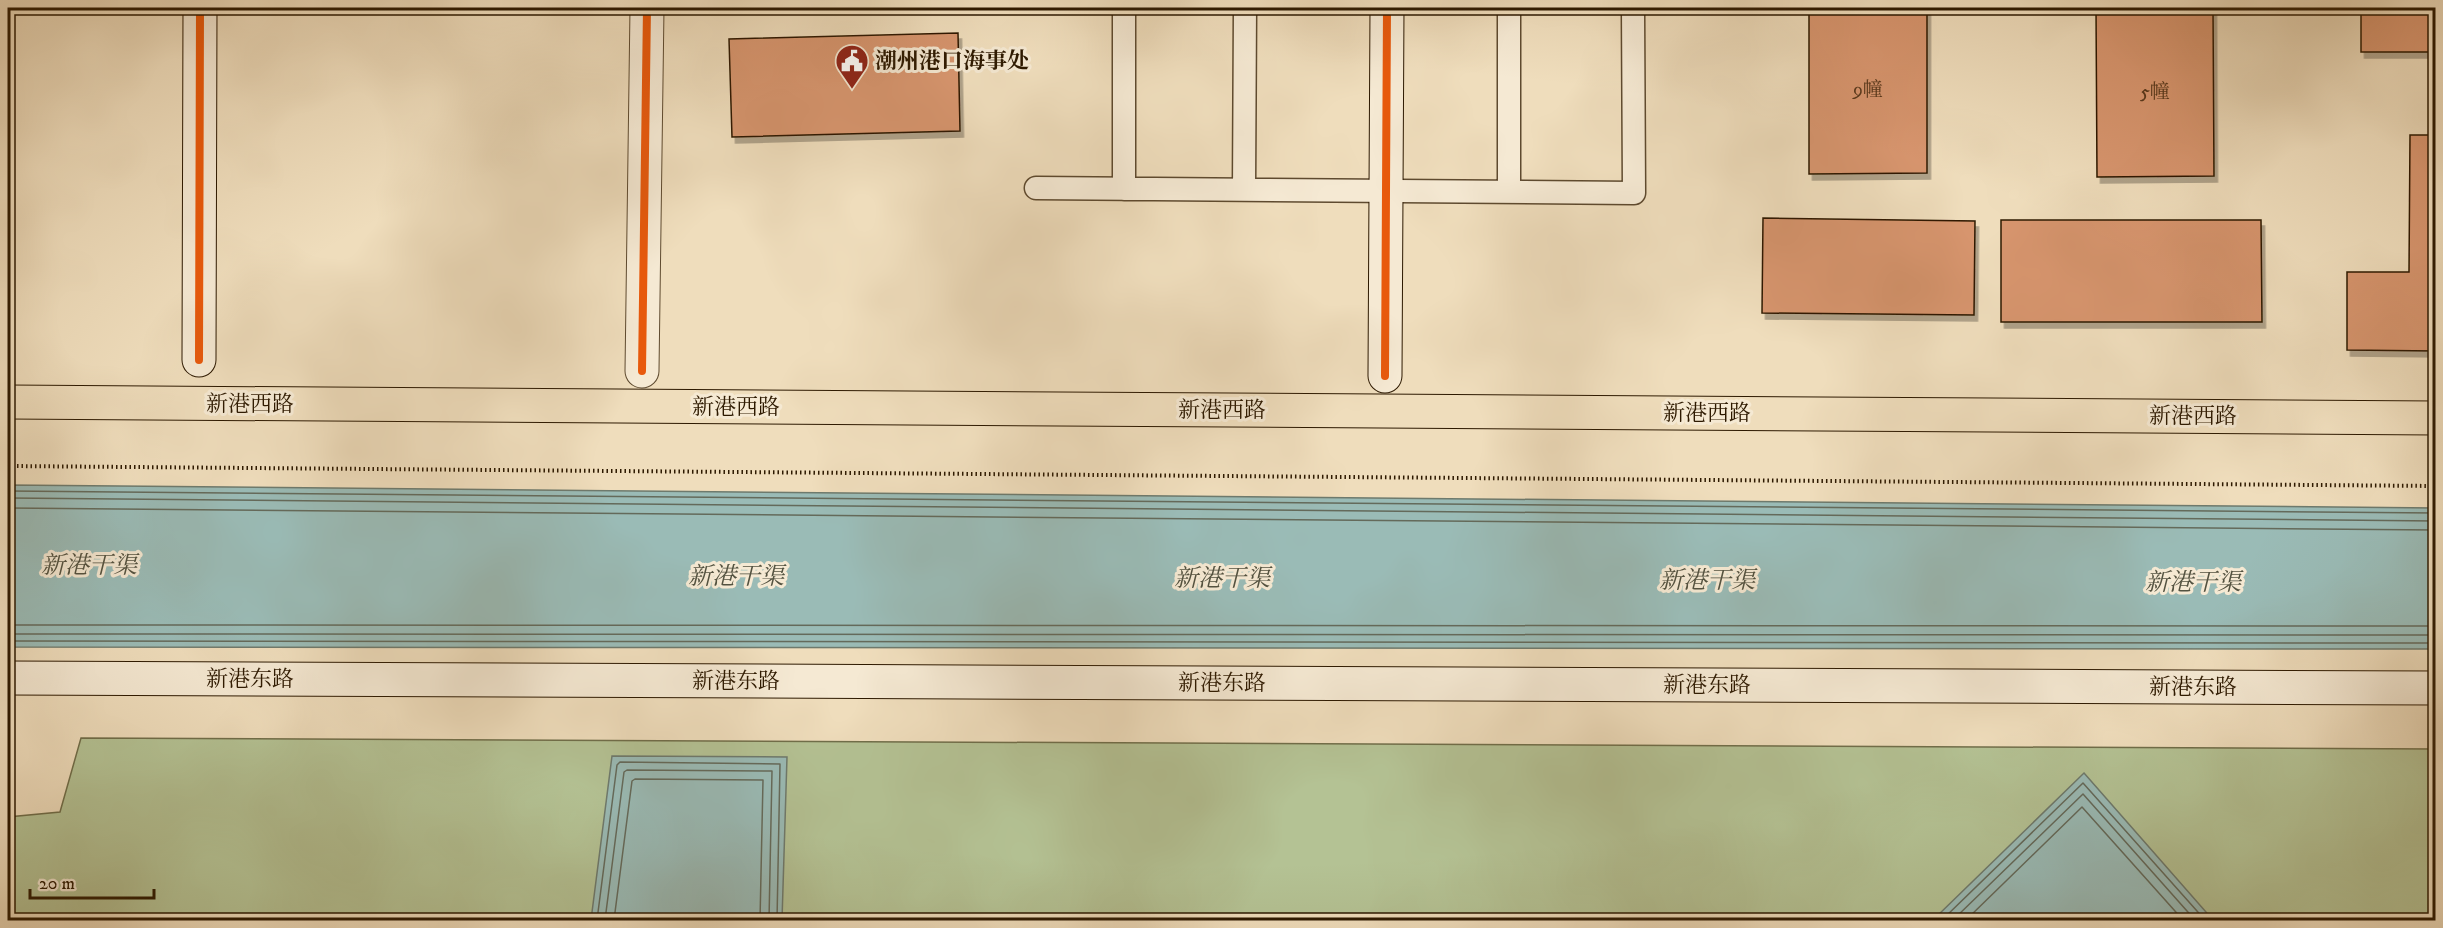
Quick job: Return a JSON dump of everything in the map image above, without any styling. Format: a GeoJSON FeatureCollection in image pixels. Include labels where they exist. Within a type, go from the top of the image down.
{"type":"FeatureCollection","features":[{"type":"Feature","properties":{"kind":"main road"},"geometry":{"type":"LineString","coordinates":[[199,360],[200,8]]}},
{"type":"Feature","properties":{"kind":"main road"},"geometry":{"type":"LineString","coordinates":[[642,371],[646,8]]}},
{"type":"Feature","properties":{"kind":"main road"},"geometry":{"type":"LineString","coordinates":[[1385,376],[1387,8]]}},
{"type":"Feature","properties":{"kind":"main road","name":"新港西路"},"geometry":{"type":"LineString","coordinates":[[8,402],[2436,418]]}},
{"type":"Feature","properties":{"kind":"main road","name":"新港东路"},"geometry":{"type":"LineString","coordinates":[[8,678],[2436,688]]}},
{"type":"Feature","properties":{"kind":"lane"},"geometry":{"type":"LineString","coordinates":[[1124,8],[1124,189]]}},
{"type":"Feature","properties":{"kind":"lane"},"geometry":{"type":"LineString","coordinates":[[1244,189],[1245,8]]}},
{"type":"Feature","properties":{"kind":"lane"},"geometry":{"type":"LineString","coordinates":[[1509,8],[1509,191]]}},
{"type":"Feature","properties":{"kind":"lane"},"geometry":{"type":"LineString","coordinates":[[1036,188],[1634,193],[1633,8]]}},
{"type":"Feature","properties":{"kind":"path"},"geometry":{"type":"LineString","coordinates":[[8,466],[2436,486]]}},
{"type":"Feature","properties":{"kind":"green space"},"geometry":{"type":"Polygon","coordinates":[[[81,738],[2435,749],[2435,908],[2420,920],[8,920],[8,817],[60,812],[81,738]]]}},
{"type":"Feature","properties":{"kind":"water","name":"新港干渠"},"geometry":{"type":"Polygon","coordinates":[[[8,485],[2435,508],[2435,649],[8,647],[8,485]]]}},
{"type":"Feature","properties":{"kind":"water"},"geometry":{"type":"Polygon","coordinates":[[[612,756],[787,757],[782,920],[591,920],[612,756]]]}},
{"type":"Feature","properties":{"kind":"water"},"geometry":{"type":"Polygon","coordinates":[[[2084,773],[2213,920],[1933,920],[2084,773]]]}},
{"type":"Feature","properties":{"kind":"building"},"geometry":{"type":"Polygon","coordinates":[[[1809,8],[1927,8],[1927,173],[1809,174],[1809,8]]]}},
{"type":"Feature","properties":{"kind":"building"},"geometry":{"type":"Polygon","coordinates":[[[2096,8],[2213,8],[2214,176],[2097,177],[2096,8]]]}},
{"type":"Feature","properties":{"kind":"building"},"geometry":{"type":"Polygon","coordinates":[[[2361,8],[2436,8],[2436,52],[2361,52],[2361,8]]]}},
{"type":"Feature","properties":{"kind":"building"},"geometry":{"type":"Polygon","coordinates":[[[958,33],[960,131],[732,137],[729,39],[958,33]]]}},
{"type":"Feature","properties":{"kind":"building"},"geometry":{"type":"Polygon","coordinates":[[[2410,135],[2436,135],[2436,351],[2347,350],[2347,272],[2409,272],[2410,135]]]}},
{"type":"Feature","properties":{"kind":"building"},"geometry":{"type":"Polygon","coordinates":[[[1763,218],[1975,221],[1974,315],[1762,313],[1763,218]]]}},
{"type":"Feature","properties":{"kind":"building"},"geometry":{"type":"Polygon","coordinates":[[[2001,220],[2261,220],[2262,322],[2001,322],[2001,220]]]}},
{"type":"Feature","properties":{"kind":"cycle path"},"geometry":{"type":"LineString","coordinates":[[199,360],[200,8]]}},
{"type":"Feature","properties":{"kind":"cycle path"},"geometry":{"type":"LineString","coordinates":[[642,371],[647,8]]}},
{"type":"Feature","properties":{"kind":"cycle path"},"geometry":{"type":"LineString","coordinates":[[1385,376],[1387,8]]}},
{"type":"Feature","properties":{"kind":"place","name":"潮州港口海事处"},"geometry":{"type":"Point","coordinates":[852,90]}}]}
